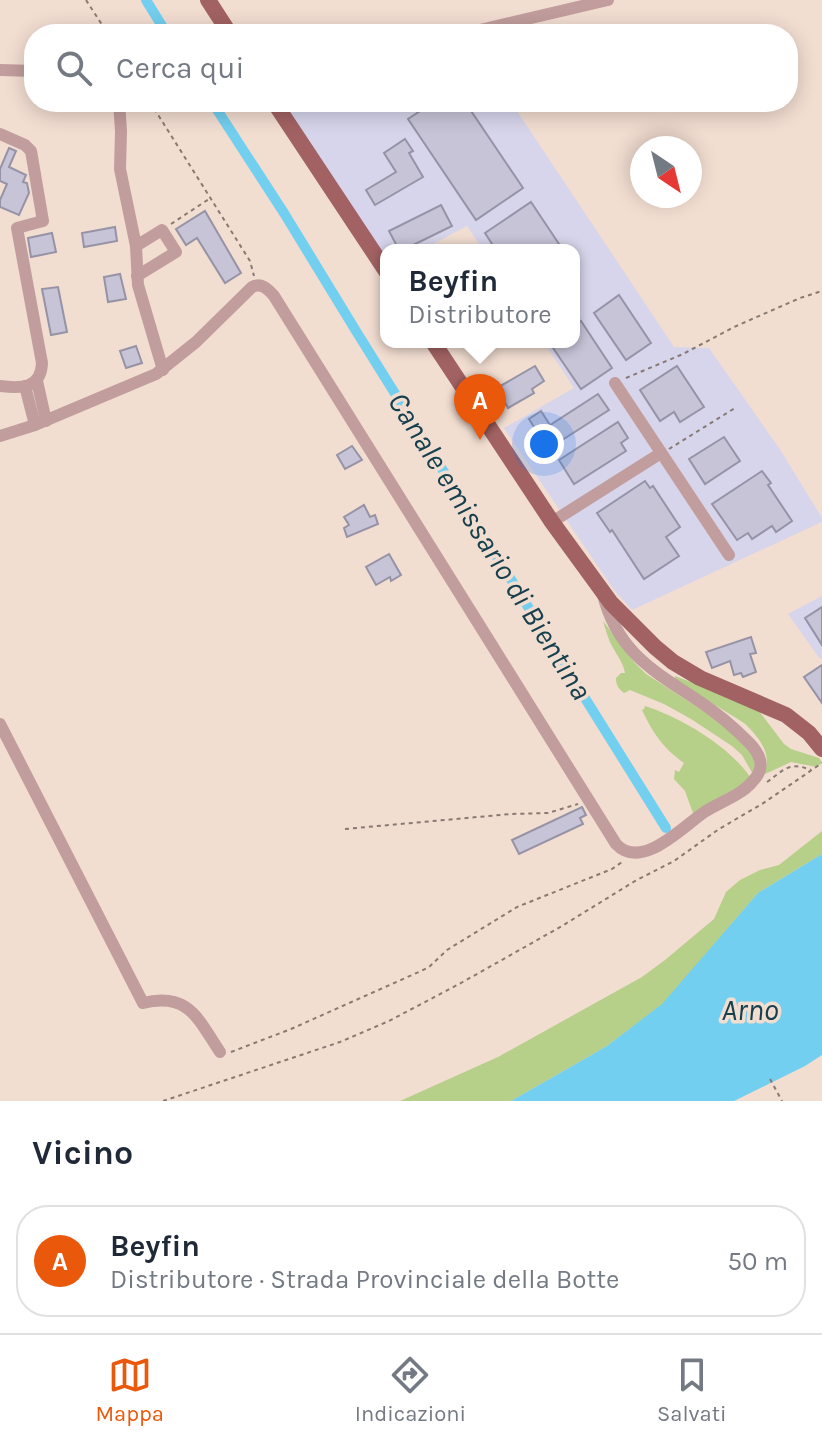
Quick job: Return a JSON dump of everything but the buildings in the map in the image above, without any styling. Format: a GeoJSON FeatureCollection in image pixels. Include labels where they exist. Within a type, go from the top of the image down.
{"type":"FeatureCollection","features":[{"type":"Feature","properties":{"kind":"main road"},"geometry":{"type":"LineString","coordinates":[[208,0],[224,24]]}},
{"type":"Feature","properties":{"kind":"main road"},"geometry":{"type":"LineString","coordinates":[[281,112],[380,262]]}},
{"type":"Feature","properties":{"kind":"main road"},"geometry":{"type":"LineString","coordinates":[[437,348],[603,594],[673,662],[700,678],[786,715],[809,733],[822,749]]}},
{"type":"Feature","properties":{"kind":"street"},"geometry":{"type":"LineString","coordinates":[[506,24],[608,0]]}},
{"type":"Feature","properties":{"kind":"street"},"geometry":{"type":"LineString","coordinates":[[0,70],[24,71]]}},
{"type":"Feature","properties":{"kind":"street"},"geometry":{"type":"LineString","coordinates":[[120,112],[120,169],[136,246],[137,276],[163,370]]}},
{"type":"Feature","properties":{"kind":"street"},"geometry":{"type":"LineString","coordinates":[[0,134],[29,148],[43,221],[17,228],[42,371],[31,384],[0,386]]}},
{"type":"Feature","properties":{"kind":"street"},"geometry":{"type":"LineString","coordinates":[[136,246],[162,230],[176,252],[137,276]]}},
{"type":"Feature","properties":{"kind":"street"},"geometry":{"type":"LineString","coordinates":[[0,436],[41,423],[163,370],[252,287],[264,286],[274,296],[616,844],[629,852],[645,851],[658,846],[744,789],[758,774],[761,764],[754,747],[717,713],[658,675],[639,658],[613,626],[603,594]]}},
{"type":"Feature","properties":{"kind":"street"},"geometry":{"type":"LineString","coordinates":[[615,383],[729,555]]}},
{"type":"Feature","properties":{"kind":"street"},"geometry":{"type":"LineString","coordinates":[[31,384],[41,423]]}},
{"type":"Feature","properties":{"kind":"street"},"geometry":{"type":"LineString","coordinates":[[552,522],[661,453]]}},
{"type":"Feature","properties":{"kind":"street"},"geometry":{"type":"LineString","coordinates":[[0,724],[143,1003],[165,1000],[185,1006],[197,1017],[220,1052]]}},
{"type":"Feature","properties":{"kind":"path"},"geometry":{"type":"LineString","coordinates":[[86,0],[102,24]]}},
{"type":"Feature","properties":{"kind":"path"},"geometry":{"type":"LineString","coordinates":[[156,112],[250,261],[257,285]]}},
{"type":"Feature","properties":{"kind":"path"},"geometry":{"type":"LineString","coordinates":[[162,230],[210,199]]}},
{"type":"Feature","properties":{"kind":"path"},"geometry":{"type":"LineString","coordinates":[[615,383],[800,298],[822,291]]}},
{"type":"Feature","properties":{"kind":"path"},"geometry":{"type":"LineString","coordinates":[[661,453],[735,408]]}},
{"type":"Feature","properties":{"kind":"path"},"geometry":{"type":"LineString","coordinates":[[163,1101],[340,1042],[389,1021],[674,861],[822,763]]}},
{"type":"Feature","properties":{"kind":"path"},"geometry":{"type":"LineString","coordinates":[[766,782],[789,767],[812,770]]}},
{"type":"Feature","properties":{"kind":"path"},"geometry":{"type":"LineString","coordinates":[[345,829],[548,813],[591,803]]}},
{"type":"Feature","properties":{"kind":"path"},"geometry":{"type":"LineString","coordinates":[[220,1052],[228,1053],[265,1040],[421,971],[447,950],[510,911],[612,869],[625,861],[629,852]]}},
{"type":"Feature","properties":{"kind":"path"},"geometry":{"type":"LineString","coordinates":[[770,1079],[782,1101]]}},
{"type":"Feature","properties":{"kind":"shaded area"},"geometry":{"type":"Polygon","coordinates":[[[289,112],[518,112],[674,347],[709,348],[781,451],[822,522],[632,610],[614,590],[504,428],[574,388],[548,348],[580,348],[580,244],[479,244],[467,226],[433,244],[380,244],[380,250],[289,112]]]}},
{"type":"Feature","properties":{"kind":"shaded area"},"geometry":{"type":"Polygon","coordinates":[[[822,596],[822,659],[820,659],[788,614],[822,596]]]}},
{"type":"Feature","properties":{"kind":"green space"},"geometry":{"type":"Polygon","coordinates":[[[603,621],[646,674],[722,723],[741,740],[757,761],[754,776],[742,755],[691,719],[630,690],[624,693],[620,690],[616,678],[625,673],[603,621]]]}},
{"type":"Feature","properties":{"kind":"green space"},"geometry":{"type":"Polygon","coordinates":[[[675,676],[756,707],[784,744],[819,758],[822,763],[817,767],[791,762],[763,775],[766,753],[755,734],[744,723],[680,683],[675,676]]]}},
{"type":"Feature","properties":{"kind":"green space"},"geometry":{"type":"Polygon","coordinates":[[[645,706],[704,734],[742,766],[751,778],[694,816],[685,791],[674,779],[675,770],[679,772],[684,763],[664,746],[655,733],[642,710],[645,706]]]}},
{"type":"Feature","properties":{"kind":"green space"},"geometry":{"type":"Polygon","coordinates":[[[822,831],[822,854],[758,893],[663,1004],[607,1046],[511,1101],[400,1101],[498,1057],[642,977],[714,919],[726,892],[740,880],[779,865],[822,831]]]}},
{"type":"Feature","properties":{"kind":"water","name":"Arno"},"geometry":{"type":"Polygon","coordinates":[[[822,854],[822,1055],[734,1101],[511,1101],[607,1046],[662,1004],[758,893],[822,854]]]}},
{"type":"Feature","properties":{"kind":"waterway","name":"Canale emissario di Bientina"},"geometry":{"type":"LineString","coordinates":[[146,0],[161,24]]}},
{"type":"Feature","properties":{"kind":"waterway","name":"Canale emissario di Bientina"},"geometry":{"type":"LineString","coordinates":[[218,112],[666,828]]}},
{"type":"Feature","properties":{"kind":"place","name":"Beyfin"},"geometry":{"type":"Point","coordinates":[480,440]}}]}
